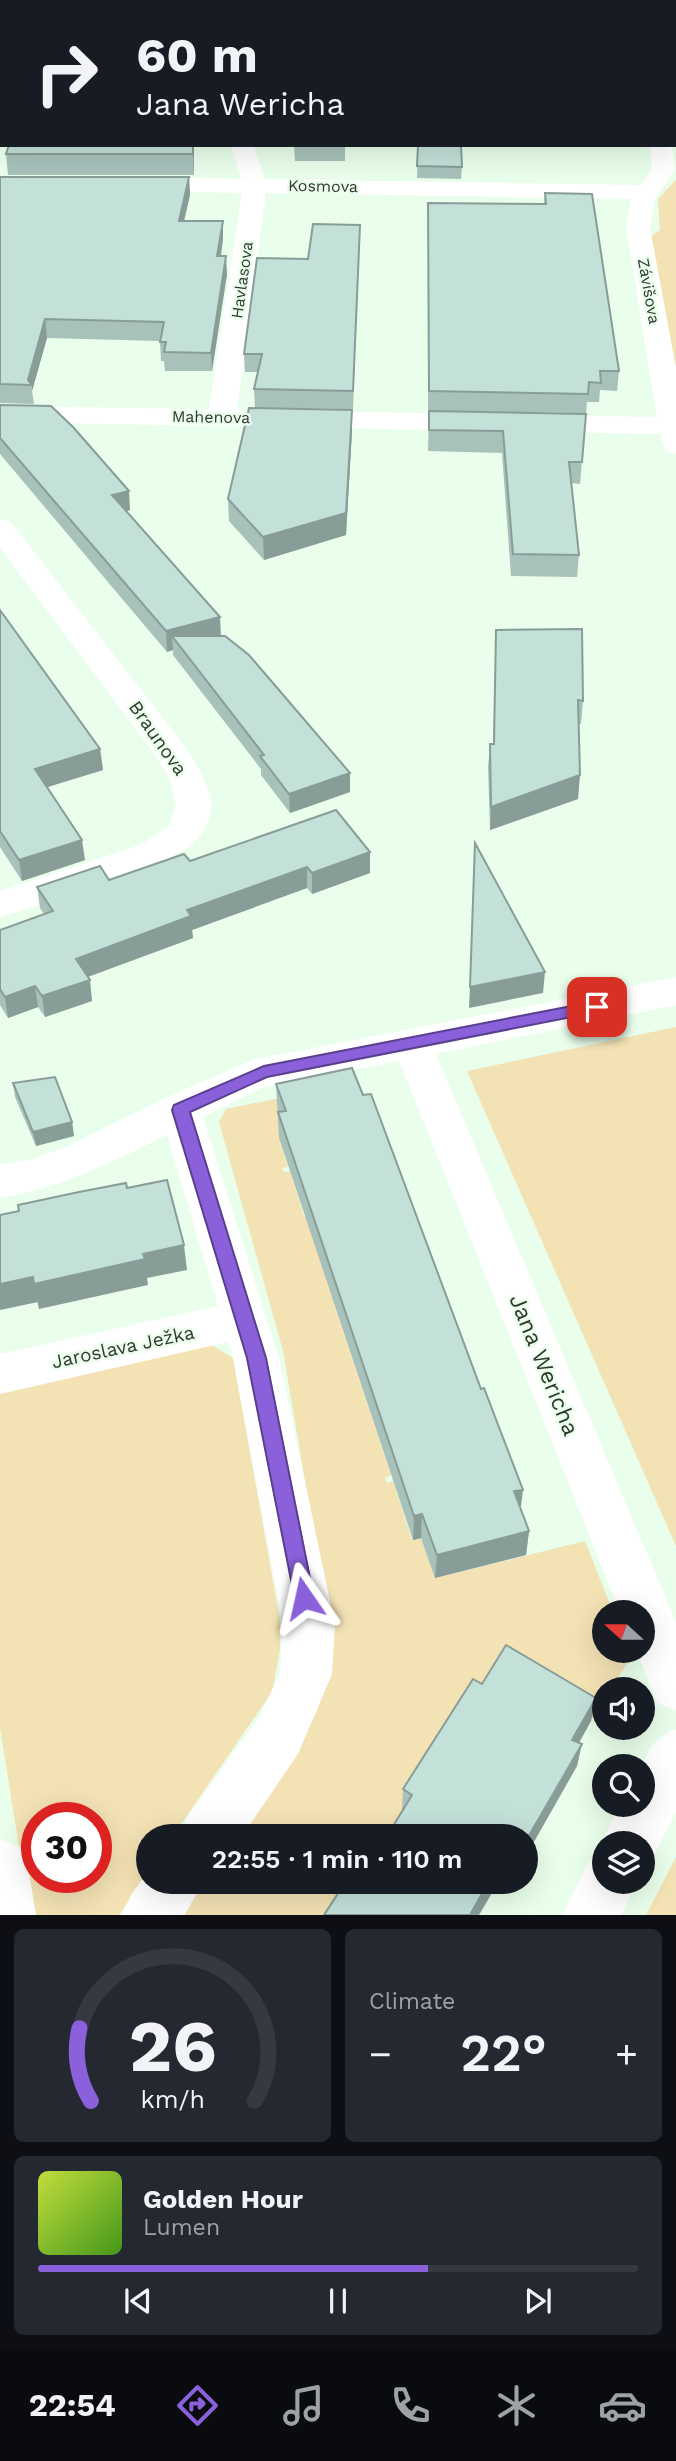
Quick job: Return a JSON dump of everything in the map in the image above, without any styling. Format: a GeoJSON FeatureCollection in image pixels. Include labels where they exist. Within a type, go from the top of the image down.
{"type":"FeatureCollection","features":[{"type":"Feature","properties":{"kind":"street","name":"Havlasova"},"geometry":{"type":"LineString","coordinates":[[222,417],[255,185],[243,147]]}},
{"type":"Feature","properties":{"kind":"street","name":"Závišova"},"geometry":{"type":"LineString","coordinates":[[660,147],[664,170],[646,192],[640,206],[638,228],[675,436]]}},
{"type":"Feature","properties":{"kind":"street","name":"Kosmova"},"geometry":{"type":"LineString","coordinates":[[119,184],[646,192]]}},
{"type":"Feature","properties":{"kind":"street","name":"Mahenova"},"geometry":{"type":"LineString","coordinates":[[0,414],[222,417],[675,436]]}},
{"type":"Feature","properties":{"kind":"street","name":"Braunova"},"geometry":{"type":"LineString","coordinates":[[0,528],[171,752],[186,778],[194,805],[189,824],[164,848],[0,904]]}},
{"type":"Feature","properties":{"kind":"street"},"geometry":{"type":"LineString","coordinates":[[0,1181],[68,1164],[252,1075],[676,991]]}},
{"type":"Feature","properties":{"kind":"street","name":"Jana Wericha"},"geometry":{"type":"LineString","coordinates":[[411,1044],[676,1685]]}},
{"type":"Feature","properties":{"kind":"street"},"geometry":{"type":"LineString","coordinates":[[180,1110],[259,1372],[309,1625],[306,1674],[279,1735],[216,1824]]}},
{"type":"Feature","properties":{"kind":"street","name":"Jaroslava Ježka"},"geometry":{"type":"LineString","coordinates":[[0,1374],[245,1319]]}},
{"type":"Feature","properties":{"kind":"street"},"geometry":{"type":"LineString","coordinates":[[636,1831],[676,1756]]}},
{"type":"Feature","properties":{"kind":"street"},"geometry":{"type":"LineString","coordinates":[[0,1867],[7,1915]]}},
{"type":"Feature","properties":{"kind":"street"},"geometry":{"type":"LineString","coordinates":[[151,1915],[166,1894]]}},
{"type":"Feature","properties":{"kind":"street"},"geometry":{"type":"LineString","coordinates":[[591,1915],[602,1894]]}},
{"type":"Feature","properties":{"kind":"shaded area"},"geometry":{"type":"Polygon","coordinates":[[[676,180],[676,369],[651,236],[660,230],[658,199],[676,180]]]}},
{"type":"Feature","properties":{"kind":"shaded area"},"geometry":{"type":"Polygon","coordinates":[[[676,1027],[676,1546],[467,1071],[676,1027]]]}},
{"type":"Feature","properties":{"kind":"shaded area"},"geometry":{"type":"Polygon","coordinates":[[[348,1084],[286,1137],[279,1138],[288,1167],[282,1168],[284,1172],[290,1171],[304,1216],[313,1215],[326,1279],[391,1475],[385,1478],[387,1483],[393,1481],[412,1540],[421,1538],[436,1578],[585,1541],[608,1600],[592,1600],[592,1663],[627,1663],[618,1677],[592,1677],[591,1721],[419,1824],[244,1824],[317,1711],[325,1685],[325,1599],[283,1351],[219,1122],[226,1109],[348,1084]]]}},
{"type":"Feature","properties":{"kind":"shaded area"},"geometry":{"type":"Polygon","coordinates":[[[210,1344],[233,1358],[280,1620],[280,1650],[272,1692],[181,1824],[136,1824],[136,1890],[119,1915],[30,1915],[26,1893],[112,1893],[112,1802],[21,1802],[21,1859],[0,1728],[0,1390],[210,1344]]]}},
{"type":"Feature","properties":{"kind":"shaded area"},"geometry":{"type":"Polygon","coordinates":[[[676,1857],[676,1915],[646,1915],[676,1857]]]}},
{"type":"Feature","properties":{"kind":"shaded area"},"geometry":{"type":"Polygon","coordinates":[[[197,1894],[358,1894],[338,1915],[183,1915],[197,1894]]]}},
{"type":"Feature","properties":{"kind":"building"},"geometry":{"type":"Polygon","coordinates":[[[8,147],[193,147],[193,154],[6,154],[8,147]]]}},
{"type":"Feature","properties":{"kind":"building"},"geometry":{"type":"Polygon","coordinates":[[[418,147],[461,147],[462,167],[417,166],[418,147]]]}},
{"type":"Feature","properties":{"kind":"building"},"geometry":{"type":"Polygon","coordinates":[[[0,177],[189,177],[179,221],[223,221],[217,256],[226,256],[211,353],[164,352],[166,342],[160,342],[164,322],[45,319],[28,380],[32,385],[0,384],[0,177]]]}},
{"type":"Feature","properties":{"kind":"building"},"geometry":{"type":"Polygon","coordinates":[[[545,193],[592,194],[619,371],[600,371],[601,383],[589,382],[588,394],[429,391],[428,203],[546,204],[545,193]]]}},
{"type":"Feature","properties":{"kind":"building"},"geometry":{"type":"Polygon","coordinates":[[[313,224],[360,225],[353,391],[254,389],[262,354],[244,354],[257,258],[308,259],[313,224]]]}},
{"type":"Feature","properties":{"kind":"building"},"geometry":{"type":"Polygon","coordinates":[[[0,405],[51,406],[73,427],[129,491],[112,495],[220,617],[166,631],[0,438],[0,405]]]}},
{"type":"Feature","properties":{"kind":"building"},"geometry":{"type":"Polygon","coordinates":[[[249,408],[352,410],[346,513],[263,537],[228,499],[249,408]]]}},
{"type":"Feature","properties":{"kind":"building"},"geometry":{"type":"Polygon","coordinates":[[[429,411],[586,414],[582,462],[569,462],[579,555],[513,554],[503,431],[429,430],[429,411]]]}},
{"type":"Feature","properties":{"kind":"building"},"geometry":{"type":"Polygon","coordinates":[[[0,610],[100,749],[35,769],[82,840],[19,860],[0,831],[0,610]]]}},
{"type":"Feature","properties":{"kind":"building"},"geometry":{"type":"Polygon","coordinates":[[[582,629],[583,701],[578,700],[580,775],[491,807],[490,744],[494,744],[496,630],[582,629]]]}},
{"type":"Feature","properties":{"kind":"building"},"geometry":{"type":"Polygon","coordinates":[[[172,636],[225,636],[249,655],[350,773],[289,794],[260,756],[264,755],[172,636]]]}},
{"type":"Feature","properties":{"kind":"building"},"geometry":{"type":"Polygon","coordinates":[[[336,810],[370,852],[312,873],[307,867],[187,910],[191,916],[76,959],[90,980],[42,996],[35,986],[5,997],[0,989],[0,930],[53,911],[37,887],[100,866],[109,880],[184,854],[190,861],[336,810]]]}},
{"type":"Feature","properties":{"kind":"building"},"geometry":{"type":"Polygon","coordinates":[[[475,843],[545,972],[470,987],[475,843]]]}},
{"type":"Feature","properties":{"kind":"building"},"geometry":{"type":"Polygon","coordinates":[[[352,1068],[363,1095],[371,1094],[481,1389],[484,1388],[523,1490],[514,1491],[529,1531],[437,1555],[422,1514],[414,1516],[278,1112],[286,1111],[276,1084],[352,1068]]]}},
{"type":"Feature","properties":{"kind":"building"},"geometry":{"type":"Polygon","coordinates":[[[55,1077],[72,1122],[33,1132],[13,1083],[55,1077]]]}},
{"type":"Feature","properties":{"kind":"building"},"geometry":{"type":"Polygon","coordinates":[[[167,1180],[184,1245],[143,1254],[145,1259],[34,1284],[33,1277],[0,1284],[0,1215],[19,1211],[18,1205],[79,1192],[126,1183],[127,1188],[167,1180]]]}},
{"type":"Feature","properties":{"kind":"building"},"geometry":{"type":"Polygon","coordinates":[[[506,1645],[592,1696],[592,1705],[572,1740],[582,1744],[536,1824],[394,1824],[412,1795],[403,1789],[473,1679],[482,1684],[506,1645]]]}},
{"type":"Feature","properties":{"kind":"building"},"geometry":{"type":"Polygon","coordinates":[[[338,1894],[482,1894],[470,1915],[324,1915],[338,1894]]]}},
{"type":"Feature","properties":{"kind":"route"},"geometry":{"type":"LineString","coordinates":[[304,1598],[256,1358],[180,1110],[239,1080],[275,1069],[597,1007]]}}]}
